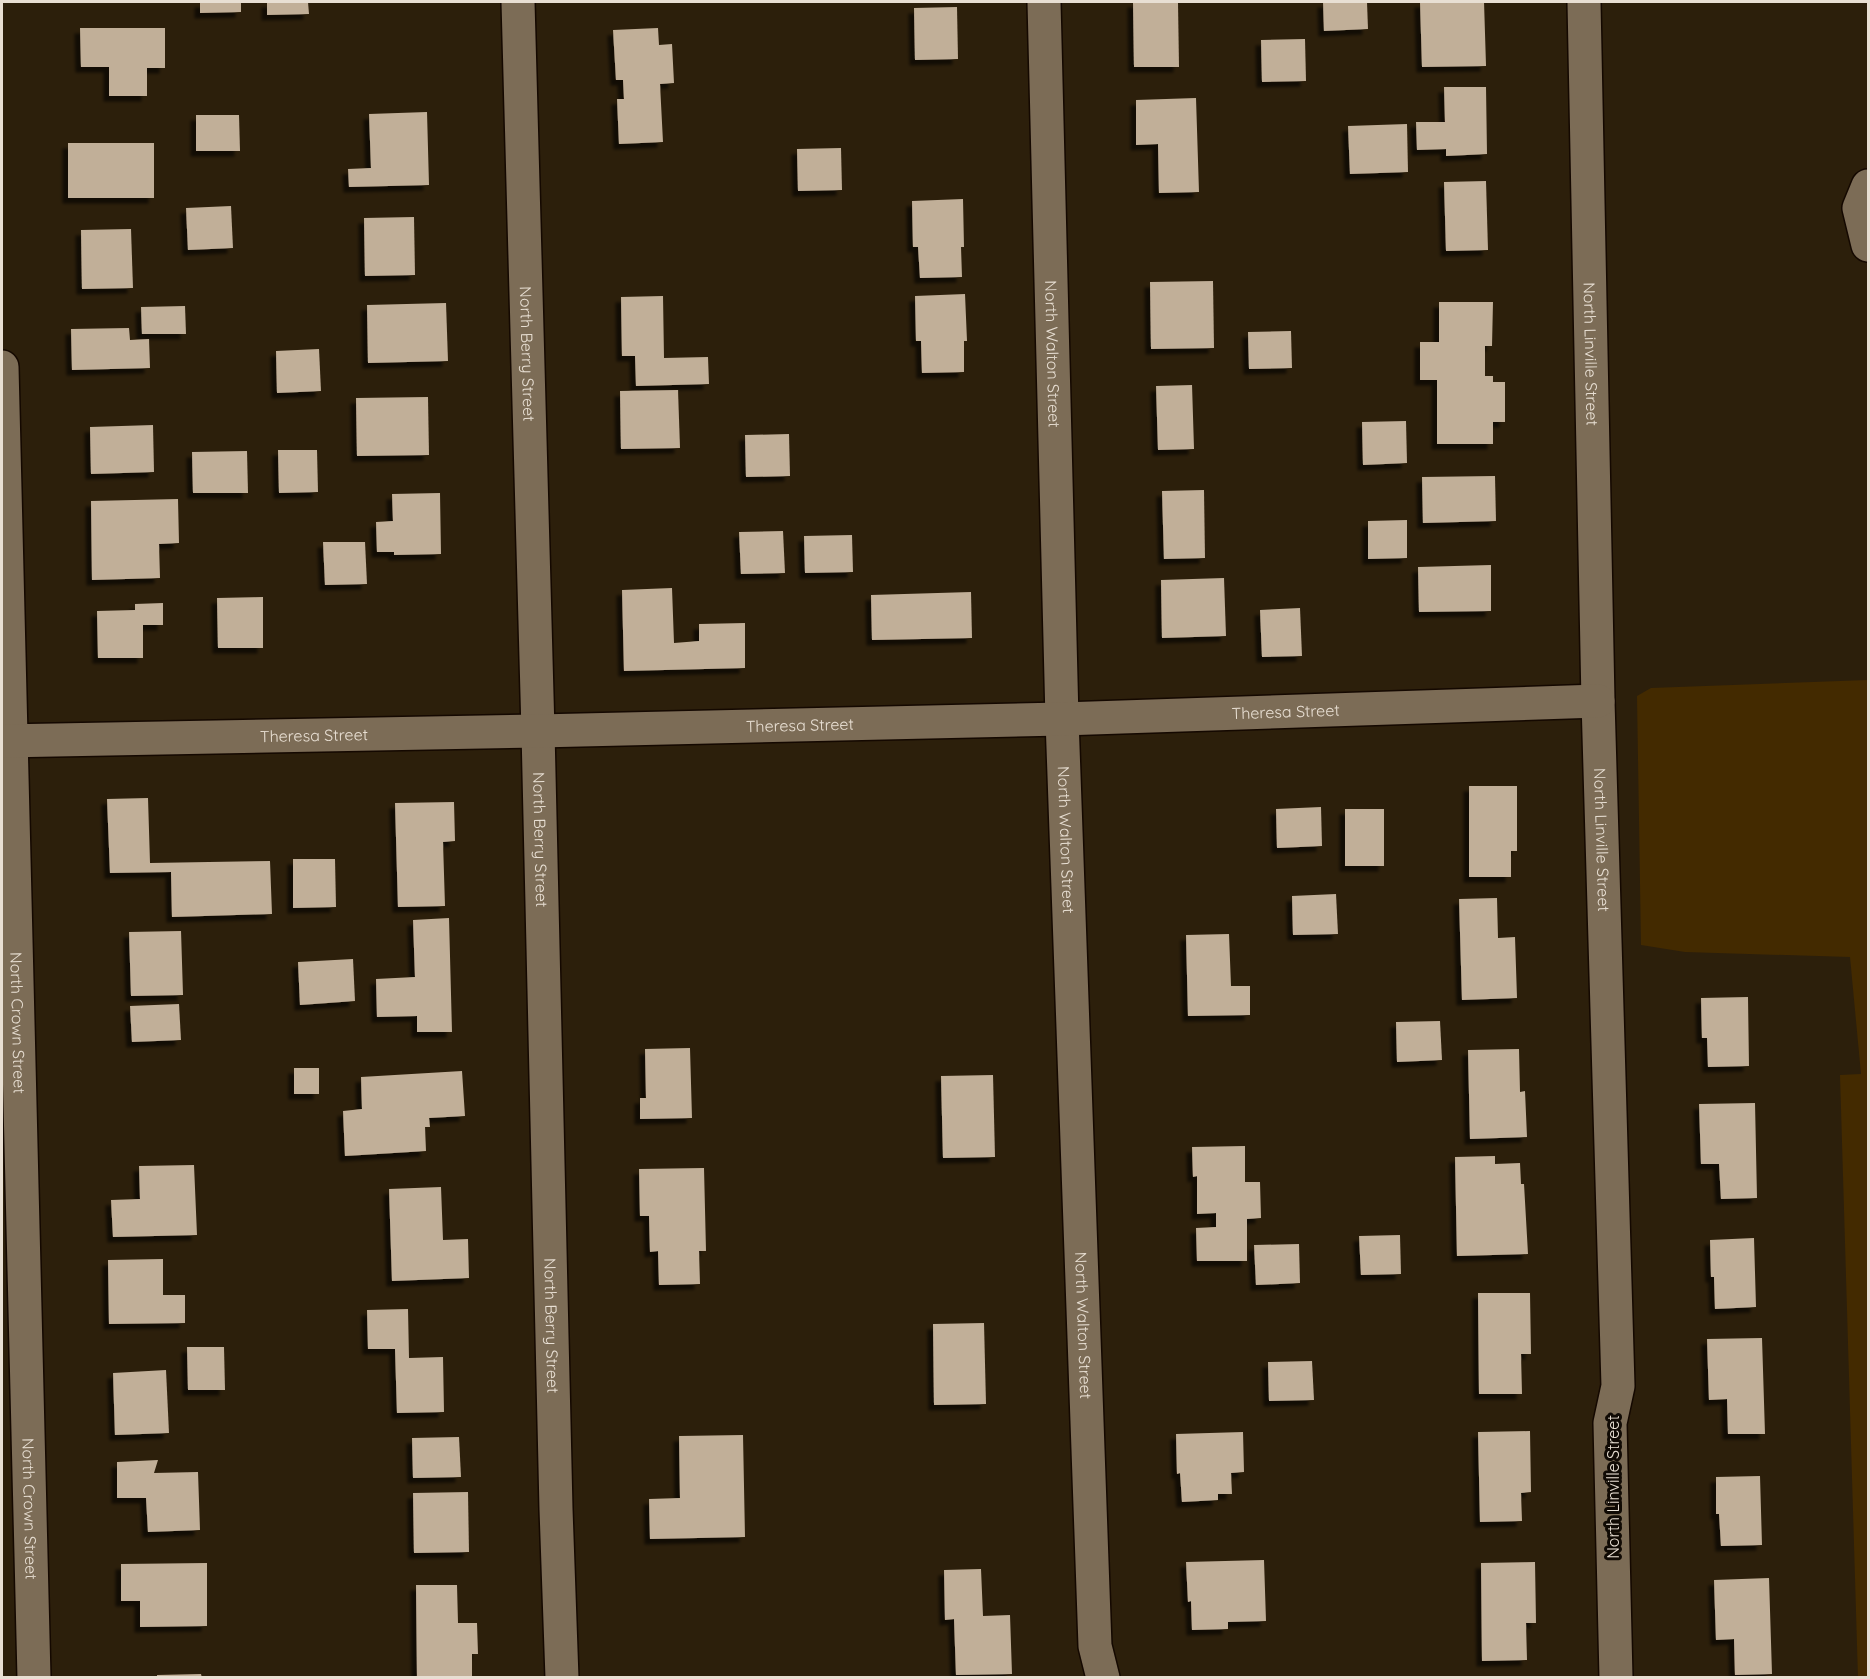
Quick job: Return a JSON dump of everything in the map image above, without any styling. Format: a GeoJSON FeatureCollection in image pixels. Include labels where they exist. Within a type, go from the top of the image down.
{"type":"FeatureCollection","features":[{"type":"Feature","properties":{"kind":"street","name":"North Berry Street"},"geometry":{"type":"LineString","coordinates":[[518,2],[562,1677]]}},
{"type":"Feature","properties":{"kind":"street","name":"North Walton Street"},"geometry":{"type":"LineString","coordinates":[[1044,2],[1062,719],[1095,1646],[1103,1677]]}},
{"type":"Feature","properties":{"kind":"street","name":"North Linville Street"},"geometry":{"type":"LineString","coordinates":[[1584,2],[1598,701],[1618,1386],[1610,1423],[1616,1677]]}},
{"type":"Feature","properties":{"kind":"street"},"geometry":{"type":"LineString","coordinates":[[1869,186],[1859,208],[1869,245]]}},
{"type":"Feature","properties":{"kind":"street","name":"North Crown Street"},"geometry":{"type":"LineString","coordinates":[[2,367],[7,741],[34,1677]]}},
{"type":"Feature","properties":{"kind":"street","name":"Theresa Street"},"geometry":{"type":"LineString","coordinates":[[7,741],[1062,719],[1598,701]]}},
{"type":"Feature","properties":{"kind":"shaded area"},"geometry":{"type":"Polygon","coordinates":[[[1868,680],[1868,1677],[1858,1678],[1840,1075],[1861,1074],[1850,957],[1685,952],[1641,945],[1637,696],[1651,688],[1868,680]]]}},
{"type":"Feature","properties":{"kind":"building"},"geometry":{"type":"Polygon","coordinates":[[[200,2],[241,2],[241,12],[200,13],[200,2]]]}},
{"type":"Feature","properties":{"kind":"building"},"geometry":{"type":"Polygon","coordinates":[[[267,2],[308,2],[309,14],[267,15],[267,2]]]}},
{"type":"Feature","properties":{"kind":"building"},"geometry":{"type":"Polygon","coordinates":[[[1133,2],[1178,2],[1179,67],[1134,67],[1133,2]]]}},
{"type":"Feature","properties":{"kind":"building"},"geometry":{"type":"Polygon","coordinates":[[[1323,2],[1367,2],[1368,29],[1324,31],[1323,2]]]}},
{"type":"Feature","properties":{"kind":"building"},"geometry":{"type":"Polygon","coordinates":[[[1420,2],[1484,2],[1486,66],[1422,67],[1420,2]]]}},
{"type":"Feature","properties":{"kind":"building"},"geometry":{"type":"Polygon","coordinates":[[[957,7],[958,59],[915,60],[914,8],[957,7]]]}},
{"type":"Feature","properties":{"kind":"building"},"geometry":{"type":"Polygon","coordinates":[[[80,28],[165,28],[165,68],[147,68],[147,96],[109,96],[109,67],[81,67],[80,28]]]}},
{"type":"Feature","properties":{"kind":"building"},"geometry":{"type":"Polygon","coordinates":[[[658,28],[659,45],[672,44],[674,83],[660,84],[663,142],[619,144],[617,99],[624,99],[623,80],[616,80],[613,30],[658,28]]]}},
{"type":"Feature","properties":{"kind":"building"},"geometry":{"type":"Polygon","coordinates":[[[1305,39],[1306,81],[1262,82],[1261,40],[1305,39]]]}},
{"type":"Feature","properties":{"kind":"building"},"geometry":{"type":"Polygon","coordinates":[[[1444,87],[1486,87],[1487,154],[1446,156],[1446,149],[1417,150],[1416,122],[1445,122],[1444,87]]]}},
{"type":"Feature","properties":{"kind":"building"},"geometry":{"type":"Polygon","coordinates":[[[1196,98],[1199,192],[1159,193],[1158,144],[1136,145],[1136,100],[1196,98]]]}},
{"type":"Feature","properties":{"kind":"building"},"geometry":{"type":"Polygon","coordinates":[[[427,112],[429,185],[349,187],[348,169],[371,168],[369,114],[427,112]]]}},
{"type":"Feature","properties":{"kind":"building"},"geometry":{"type":"Polygon","coordinates":[[[196,115],[239,115],[240,151],[196,151],[196,115]]]}},
{"type":"Feature","properties":{"kind":"building"},"geometry":{"type":"Polygon","coordinates":[[[1407,124],[1408,172],[1350,174],[1348,126],[1407,124]]]}},
{"type":"Feature","properties":{"kind":"building"},"geometry":{"type":"Polygon","coordinates":[[[68,143],[154,143],[154,198],[68,198],[68,143]]]}},
{"type":"Feature","properties":{"kind":"building"},"geometry":{"type":"Polygon","coordinates":[[[841,148],[842,190],[798,191],[797,149],[841,148]]]}},
{"type":"Feature","properties":{"kind":"building"},"geometry":{"type":"Polygon","coordinates":[[[1486,181],[1488,250],[1446,251],[1444,182],[1486,181]]]}},
{"type":"Feature","properties":{"kind":"building"},"geometry":{"type":"Polygon","coordinates":[[[963,199],[962,277],[920,278],[918,247],[913,247],[912,201],[963,199]]]}},
{"type":"Feature","properties":{"kind":"building"},"geometry":{"type":"Polygon","coordinates":[[[231,206],[233,248],[188,250],[186,208],[231,206]]]}},
{"type":"Feature","properties":{"kind":"building"},"geometry":{"type":"Polygon","coordinates":[[[414,217],[415,275],[365,276],[364,218],[414,217]]]}},
{"type":"Feature","properties":{"kind":"building"},"geometry":{"type":"Polygon","coordinates":[[[131,229],[133,288],[82,289],[81,230],[131,229]]]}},
{"type":"Feature","properties":{"kind":"building"},"geometry":{"type":"Polygon","coordinates":[[[1213,281],[1214,348],[1151,349],[1150,282],[1213,281]]]}},
{"type":"Feature","properties":{"kind":"building"},"geometry":{"type":"Polygon","coordinates":[[[965,294],[967,341],[964,341],[964,372],[922,373],[921,341],[916,341],[915,296],[965,294]]]}},
{"type":"Feature","properties":{"kind":"building"},"geometry":{"type":"Polygon","coordinates":[[[663,296],[664,358],[708,357],[709,384],[636,386],[635,356],[622,356],[621,297],[663,296]]]}},
{"type":"Feature","properties":{"kind":"building"},"geometry":{"type":"Polygon","coordinates":[[[1439,302],[1493,302],[1492,346],[1485,346],[1485,376],[1493,376],[1493,382],[1505,382],[1505,422],[1493,422],[1493,444],[1437,444],[1437,380],[1420,380],[1420,342],[1439,342],[1439,302]]]}},
{"type":"Feature","properties":{"kind":"building"},"geometry":{"type":"Polygon","coordinates":[[[446,303],[448,361],[368,363],[367,305],[446,303]]]}},
{"type":"Feature","properties":{"kind":"building"},"geometry":{"type":"Polygon","coordinates":[[[185,306],[186,334],[142,334],[141,307],[185,306]]]}},
{"type":"Feature","properties":{"kind":"building"},"geometry":{"type":"Polygon","coordinates":[[[129,328],[130,340],[149,339],[150,368],[72,370],[71,329],[129,328]]]}},
{"type":"Feature","properties":{"kind":"building"},"geometry":{"type":"Polygon","coordinates":[[[1291,331],[1292,368],[1249,369],[1248,332],[1291,331]]]}},
{"type":"Feature","properties":{"kind":"building"},"geometry":{"type":"Polygon","coordinates":[[[319,349],[321,391],[277,393],[276,351],[319,349]]]}},
{"type":"Feature","properties":{"kind":"building"},"geometry":{"type":"Polygon","coordinates":[[[1192,385],[1194,449],[1158,450],[1156,386],[1192,385]]]}},
{"type":"Feature","properties":{"kind":"building"},"geometry":{"type":"Polygon","coordinates":[[[678,390],[680,448],[621,449],[620,391],[678,390]]]}},
{"type":"Feature","properties":{"kind":"building"},"geometry":{"type":"Polygon","coordinates":[[[428,397],[429,455],[357,456],[356,398],[428,397]]]}},
{"type":"Feature","properties":{"kind":"building"},"geometry":{"type":"Polygon","coordinates":[[[1406,421],[1407,463],[1363,465],[1362,422],[1406,421]]]}},
{"type":"Feature","properties":{"kind":"building"},"geometry":{"type":"Polygon","coordinates":[[[153,425],[154,472],[91,474],[90,427],[153,425]]]}},
{"type":"Feature","properties":{"kind":"building"},"geometry":{"type":"Polygon","coordinates":[[[789,434],[790,476],[746,477],[745,435],[789,434]]]}},
{"type":"Feature","properties":{"kind":"building"},"geometry":{"type":"Polygon","coordinates":[[[278,450],[317,450],[318,492],[279,493],[278,450]]]}},
{"type":"Feature","properties":{"kind":"building"},"geometry":{"type":"Polygon","coordinates":[[[247,451],[248,493],[193,493],[192,452],[247,451]]]}},
{"type":"Feature","properties":{"kind":"building"},"geometry":{"type":"Polygon","coordinates":[[[1495,476],[1496,521],[1423,523],[1422,477],[1495,476]]]}},
{"type":"Feature","properties":{"kind":"building"},"geometry":{"type":"Polygon","coordinates":[[[1204,490],[1205,558],[1164,559],[1162,491],[1204,490]]]}},
{"type":"Feature","properties":{"kind":"building"},"geometry":{"type":"Polygon","coordinates":[[[440,493],[441,554],[394,555],[394,552],[377,552],[376,522],[393,521],[392,494],[440,493]]]}},
{"type":"Feature","properties":{"kind":"building"},"geometry":{"type":"Polygon","coordinates":[[[178,499],[179,543],[159,544],[160,578],[92,580],[91,501],[178,499]]]}},
{"type":"Feature","properties":{"kind":"building"},"geometry":{"type":"Polygon","coordinates":[[[1407,520],[1407,558],[1368,559],[1368,521],[1407,520]]]}},
{"type":"Feature","properties":{"kind":"building"},"geometry":{"type":"Polygon","coordinates":[[[783,531],[785,573],[741,574],[739,532],[783,531]]]}},
{"type":"Feature","properties":{"kind":"building"},"geometry":{"type":"Polygon","coordinates":[[[852,535],[853,572],[805,573],[804,536],[852,535]]]}},
{"type":"Feature","properties":{"kind":"building"},"geometry":{"type":"Polygon","coordinates":[[[323,542],[365,542],[367,584],[325,585],[323,542]]]}},
{"type":"Feature","properties":{"kind":"building"},"geometry":{"type":"Polygon","coordinates":[[[1491,565],[1491,611],[1419,612],[1418,567],[1491,565]]]}},
{"type":"Feature","properties":{"kind":"building"},"geometry":{"type":"Polygon","coordinates":[[[1224,578],[1226,636],[1162,638],[1161,580],[1224,578]]]}},
{"type":"Feature","properties":{"kind":"building"},"geometry":{"type":"Polygon","coordinates":[[[672,588],[674,643],[699,641],[699,624],[745,623],[745,668],[624,671],[622,590],[672,588]]]}},
{"type":"Feature","properties":{"kind":"building"},"geometry":{"type":"Polygon","coordinates":[[[971,592],[972,638],[872,640],[871,595],[971,592]]]}},
{"type":"Feature","properties":{"kind":"building"},"geometry":{"type":"Polygon","coordinates":[[[263,597],[263,648],[218,648],[217,598],[263,597]]]}},
{"type":"Feature","properties":{"kind":"building"},"geometry":{"type":"Polygon","coordinates":[[[163,603],[163,625],[143,625],[143,658],[98,658],[97,611],[135,610],[135,604],[163,603]]]}},
{"type":"Feature","properties":{"kind":"building"},"geometry":{"type":"Polygon","coordinates":[[[1300,608],[1302,656],[1262,657],[1260,610],[1300,608]]]}},
{"type":"Feature","properties":{"kind":"building"},"geometry":{"type":"Polygon","coordinates":[[[1469,786],[1517,786],[1517,851],[1511,851],[1511,877],[1469,877],[1469,786]]]}},
{"type":"Feature","properties":{"kind":"building"},"geometry":{"type":"Polygon","coordinates":[[[148,798],[150,863],[270,861],[272,914],[172,917],[171,872],[110,873],[107,799],[148,798]]]}},
{"type":"Feature","properties":{"kind":"building"},"geometry":{"type":"Polygon","coordinates":[[[454,802],[455,841],[443,842],[445,906],[398,907],[395,803],[454,802]]]}},
{"type":"Feature","properties":{"kind":"building"},"geometry":{"type":"Polygon","coordinates":[[[1321,807],[1322,846],[1277,848],[1276,809],[1321,807]]]}},
{"type":"Feature","properties":{"kind":"building"},"geometry":{"type":"Polygon","coordinates":[[[1345,809],[1384,809],[1384,866],[1345,866],[1345,809]]]}},
{"type":"Feature","properties":{"kind":"building"},"geometry":{"type":"Polygon","coordinates":[[[293,859],[335,859],[336,907],[293,908],[293,859]]]}},
{"type":"Feature","properties":{"kind":"building"},"geometry":{"type":"Polygon","coordinates":[[[1336,894],[1338,934],[1293,935],[1292,896],[1336,894]]]}},
{"type":"Feature","properties":{"kind":"building"},"geometry":{"type":"Polygon","coordinates":[[[1497,898],[1498,938],[1515,937],[1517,998],[1462,1000],[1459,899],[1497,898]]]}},
{"type":"Feature","properties":{"kind":"building"},"geometry":{"type":"Polygon","coordinates":[[[449,918],[452,1032],[417,1032],[417,1016],[377,1017],[376,979],[415,977],[413,920],[449,918]]]}},
{"type":"Feature","properties":{"kind":"building"},"geometry":{"type":"Polygon","coordinates":[[[181,931],[183,995],[131,996],[129,932],[181,931]]]}},
{"type":"Feature","properties":{"kind":"building"},"geometry":{"type":"Polygon","coordinates":[[[1229,934],[1231,986],[1250,986],[1250,1015],[1188,1016],[1186,935],[1229,934]]]}},
{"type":"Feature","properties":{"kind":"building"},"geometry":{"type":"Polygon","coordinates":[[[353,959],[355,1001],[300,1005],[298,962],[353,959]]]}},
{"type":"Feature","properties":{"kind":"building"},"geometry":{"type":"Polygon","coordinates":[[[1748,997],[1749,1066],[1708,1067],[1707,1038],[1702,1038],[1701,998],[1748,997]]]}},
{"type":"Feature","properties":{"kind":"building"},"geometry":{"type":"Polygon","coordinates":[[[179,1004],[181,1040],[132,1042],[130,1006],[179,1004]]]}},
{"type":"Feature","properties":{"kind":"building"},"geometry":{"type":"Polygon","coordinates":[[[1440,1021],[1442,1060],[1397,1062],[1396,1022],[1440,1021]]]}},
{"type":"Feature","properties":{"kind":"building"},"geometry":{"type":"Polygon","coordinates":[[[690,1048],[692,1118],[640,1119],[640,1098],[646,1098],[645,1049],[690,1048]]]}},
{"type":"Feature","properties":{"kind":"building"},"geometry":{"type":"Polygon","coordinates":[[[1519,1049],[1520,1092],[1525,1091],[1527,1137],[1470,1139],[1468,1050],[1519,1049]]]}},
{"type":"Feature","properties":{"kind":"building"},"geometry":{"type":"Polygon","coordinates":[[[294,1068],[319,1068],[319,1094],[294,1094],[294,1068]]]}},
{"type":"Feature","properties":{"kind":"building"},"geometry":{"type":"Polygon","coordinates":[[[462,1071],[465,1116],[429,1118],[430,1127],[425,1127],[426,1151],[345,1156],[343,1111],[362,1109],[361,1077],[462,1071]]]}},
{"type":"Feature","properties":{"kind":"building"},"geometry":{"type":"Polygon","coordinates":[[[993,1075],[995,1157],[943,1158],[941,1076],[993,1075]]]}},
{"type":"Feature","properties":{"kind":"building"},"geometry":{"type":"Polygon","coordinates":[[[1755,1103],[1757,1198],[1721,1199],[1719,1164],[1701,1164],[1699,1104],[1755,1103]]]}},
{"type":"Feature","properties":{"kind":"building"},"geometry":{"type":"Polygon","coordinates":[[[1245,1146],[1245,1182],[1260,1182],[1261,1218],[1247,1219],[1247,1261],[1197,1261],[1196,1228],[1216,1227],[1216,1213],[1197,1214],[1197,1176],[1193,1177],[1192,1147],[1245,1146]]]}},
{"type":"Feature","properties":{"kind":"building"},"geometry":{"type":"Polygon","coordinates":[[[1495,1156],[1495,1164],[1520,1163],[1521,1184],[1524,1184],[1528,1254],[1457,1256],[1455,1157],[1495,1156]]]}},
{"type":"Feature","properties":{"kind":"building"},"geometry":{"type":"Polygon","coordinates":[[[194,1165],[197,1235],[113,1237],[111,1200],[140,1199],[139,1166],[194,1165]]]}},
{"type":"Feature","properties":{"kind":"building"},"geometry":{"type":"Polygon","coordinates":[[[704,1168],[706,1251],[699,1251],[700,1284],[659,1285],[658,1251],[650,1252],[649,1216],[640,1216],[639,1169],[704,1168]]]}},
{"type":"Feature","properties":{"kind":"building"},"geometry":{"type":"Polygon","coordinates":[[[441,1187],[443,1240],[468,1239],[469,1278],[392,1281],[389,1189],[441,1187]]]}},
{"type":"Feature","properties":{"kind":"building"},"geometry":{"type":"Polygon","coordinates":[[[1400,1235],[1401,1274],[1361,1275],[1359,1236],[1400,1235]]]}},
{"type":"Feature","properties":{"kind":"building"},"geometry":{"type":"Polygon","coordinates":[[[1754,1238],[1756,1307],[1715,1309],[1710,1240],[1754,1238]]]}},
{"type":"Feature","properties":{"kind":"building"},"geometry":{"type":"Polygon","coordinates":[[[1299,1244],[1300,1283],[1256,1285],[1254,1245],[1299,1244]]]}},
{"type":"Feature","properties":{"kind":"building"},"geometry":{"type":"Polygon","coordinates":[[[163,1259],[163,1295],[185,1295],[185,1323],[109,1324],[108,1260],[163,1259]]]}},
{"type":"Feature","properties":{"kind":"building"},"geometry":{"type":"Polygon","coordinates":[[[1478,1293],[1530,1293],[1531,1354],[1521,1354],[1522,1394],[1479,1394],[1478,1293]]]}},
{"type":"Feature","properties":{"kind":"building"},"geometry":{"type":"Polygon","coordinates":[[[408,1309],[409,1358],[443,1357],[444,1412],[397,1413],[395,1349],[368,1349],[367,1310],[408,1309]]]}},
{"type":"Feature","properties":{"kind":"building"},"geometry":{"type":"Polygon","coordinates":[[[984,1323],[986,1404],[934,1405],[933,1324],[984,1323]]]}},
{"type":"Feature","properties":{"kind":"building"},"geometry":{"type":"Polygon","coordinates":[[[1762,1338],[1765,1434],[1728,1434],[1727,1399],[1709,1400],[1707,1339],[1762,1338]]]}},
{"type":"Feature","properties":{"kind":"building"},"geometry":{"type":"Polygon","coordinates":[[[187,1347],[224,1347],[225,1390],[188,1390],[187,1347]]]}},
{"type":"Feature","properties":{"kind":"building"},"geometry":{"type":"Polygon","coordinates":[[[1312,1361],[1314,1400],[1269,1401],[1268,1362],[1312,1361]]]}},
{"type":"Feature","properties":{"kind":"building"},"geometry":{"type":"Polygon","coordinates":[[[166,1370],[169,1433],[115,1435],[113,1373],[166,1370]]]}},
{"type":"Feature","properties":{"kind":"building"},"geometry":{"type":"Polygon","coordinates":[[[1530,1431],[1531,1492],[1521,1493],[1522,1521],[1480,1522],[1478,1432],[1530,1431]]]}},
{"type":"Feature","properties":{"kind":"building"},"geometry":{"type":"Polygon","coordinates":[[[1243,1432],[1244,1472],[1231,1473],[1232,1494],[1218,1494],[1218,1500],[1182,1502],[1180,1473],[1177,1474],[1176,1434],[1243,1432]]]}},
{"type":"Feature","properties":{"kind":"building"},"geometry":{"type":"Polygon","coordinates":[[[743,1435],[745,1537],[650,1539],[649,1499],[680,1498],[679,1436],[743,1435]]]}},
{"type":"Feature","properties":{"kind":"building"},"geometry":{"type":"Polygon","coordinates":[[[459,1437],[461,1477],[413,1478],[412,1438],[459,1437]]]}},
{"type":"Feature","properties":{"kind":"building"},"geometry":{"type":"Polygon","coordinates":[[[158,1460],[154,1473],[198,1472],[200,1530],[148,1532],[146,1498],[117,1498],[117,1462],[158,1460]]]}},
{"type":"Feature","properties":{"kind":"building"},"geometry":{"type":"Polygon","coordinates":[[[1760,1476],[1762,1545],[1721,1546],[1719,1514],[1716,1514],[1716,1477],[1760,1476]]]}},
{"type":"Feature","properties":{"kind":"building"},"geometry":{"type":"Polygon","coordinates":[[[468,1492],[469,1552],[414,1553],[413,1493],[468,1492]]]}},
{"type":"Feature","properties":{"kind":"building"},"geometry":{"type":"Polygon","coordinates":[[[1264,1560],[1266,1621],[1228,1622],[1228,1629],[1192,1630],[1186,1562],[1264,1560]]]}},
{"type":"Feature","properties":{"kind":"building"},"geometry":{"type":"Polygon","coordinates":[[[1535,1562],[1536,1623],[1526,1623],[1527,1660],[1482,1661],[1481,1563],[1535,1562]]]}},
{"type":"Feature","properties":{"kind":"building"},"geometry":{"type":"Polygon","coordinates":[[[207,1563],[207,1626],[140,1627],[140,1601],[121,1601],[121,1564],[207,1563]]]}},
{"type":"Feature","properties":{"kind":"building"},"geometry":{"type":"Polygon","coordinates":[[[981,1569],[983,1616],[1010,1615],[1012,1674],[956,1675],[954,1619],[945,1620],[944,1570],[981,1569]]]}},
{"type":"Feature","properties":{"kind":"building"},"geometry":{"type":"Polygon","coordinates":[[[1769,1578],[1772,1674],[1735,1675],[1734,1639],[1716,1640],[1714,1580],[1769,1578]]]}},
{"type":"Feature","properties":{"kind":"building"},"geometry":{"type":"Polygon","coordinates":[[[416,1585],[457,1585],[458,1623],[477,1623],[478,1654],[472,1654],[472,1678],[417,1678],[416,1585]]]}},
{"type":"Feature","properties":{"kind":"building"},"geometry":{"type":"Polygon","coordinates":[[[201,1674],[202,1678],[157,1678],[157,1675],[201,1674]]]}}]}
